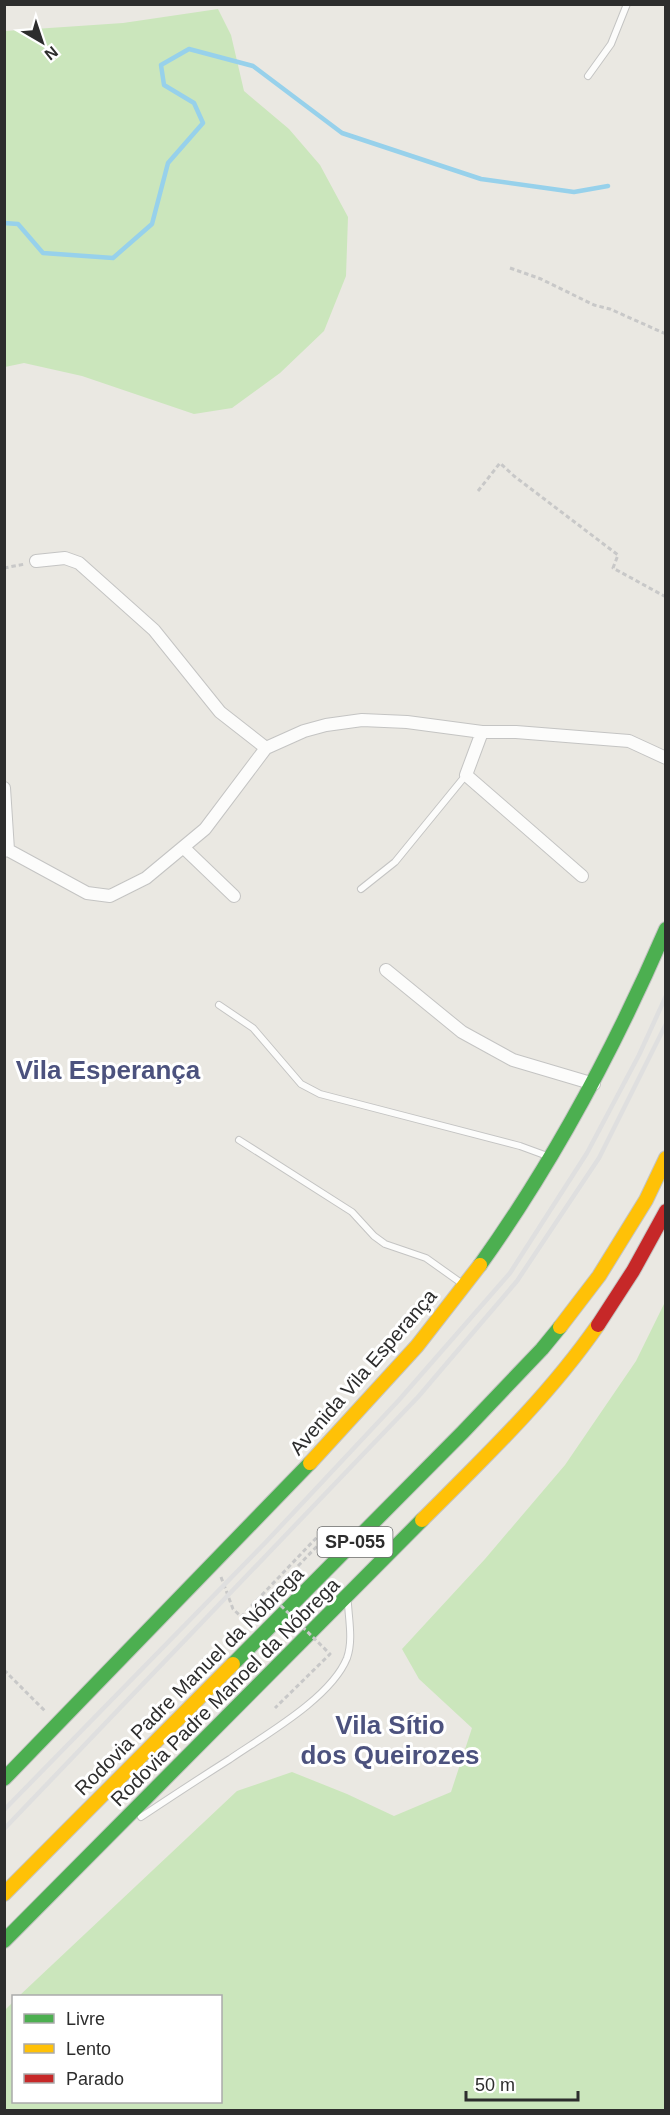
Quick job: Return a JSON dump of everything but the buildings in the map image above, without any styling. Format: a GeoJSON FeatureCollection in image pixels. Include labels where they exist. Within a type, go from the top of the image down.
{"type":"FeatureCollection","features":[{"type":"Feature","properties":{"kind":"main road","name":"Avenida Vila Esperança"},"geometry":{"type":"LineString","coordinates":[[4,1779],[337,1435],[399,1366],[465,1286],[550,1157],[594,1084],[640,993],[666,929]]}},
{"type":"Feature","properties":{"kind":"main road","name":"Rodovia Padre Manuel da Nóbrega"},"geometry":{"type":"LineString","coordinates":[[4,1894],[542,1349],[599,1276],[646,1200],[666,1158]]}},
{"type":"Feature","properties":{"kind":"main road","name":"Rodovia Padre Manoel da Nóbrega"},"geometry":{"type":"LineString","coordinates":[[4,1941],[508,1434],[570,1363],[621,1291],[648,1247],[666,1211]]}},
{"type":"Feature","properties":{"kind":"street"},"geometry":{"type":"LineString","coordinates":[[36,561],[65,558],[79,563],[154,630],[220,712],[266,748]]}},
{"type":"Feature","properties":{"kind":"street"},"geometry":{"type":"LineString","coordinates":[[4,788],[6,851],[87,893],[110,896],[146,878],[205,829],[266,748],[304,731],[326,725],[362,720],[407,722],[482,732],[516,732],[629,741],[666,758]]}},
{"type":"Feature","properties":{"kind":"street"},"geometry":{"type":"LineString","coordinates":[[482,732],[466,775],[582,876]]}},
{"type":"Feature","properties":{"kind":"street"},"geometry":{"type":"LineString","coordinates":[[184,848],[234,896]]}},
{"type":"Feature","properties":{"kind":"street"},"geometry":{"type":"LineString","coordinates":[[386,970],[462,1032],[513,1060],[594,1084]]}},
{"type":"Feature","properties":{"kind":"lane"},"geometry":{"type":"LineString","coordinates":[[588,76],[611,44],[627,4]]}},
{"type":"Feature","properties":{"kind":"lane"},"geometry":{"type":"LineString","coordinates":[[361,889],[395,862],[466,775]]}},
{"type":"Feature","properties":{"kind":"lane"},"geometry":{"type":"LineString","coordinates":[[219,1005],[253,1028],[301,1084],[320,1094],[520,1146],[550,1157]]}},
{"type":"Feature","properties":{"kind":"lane"},"geometry":{"type":"LineString","coordinates":[[239,1140],[352,1212],[374,1236],[385,1244],[426,1258],[465,1286]]}},
{"type":"Feature","properties":{"kind":"lane"},"geometry":{"type":"LineString","coordinates":[[103,1842],[261,1738],[309,1703],[334,1680],[347,1658],[351,1637],[347,1597]]}},
{"type":"Feature","properties":{"kind":"path"},"geometry":{"type":"LineString","coordinates":[[510,268],[541,279],[594,305],[610,309],[666,334]]}},
{"type":"Feature","properties":{"kind":"path"},"geometry":{"type":"LineString","coordinates":[[478,491],[500,463],[618,555],[613,568],[666,597]]}},
{"type":"Feature","properties":{"kind":"path"},"geometry":{"type":"LineString","coordinates":[[4,568],[36,561]]}},
{"type":"Feature","properties":{"kind":"path"},"geometry":{"type":"LineString","coordinates":[[241,1617],[319,1536],[322,1541],[270,1595],[330,1654],[275,1708]]}},
{"type":"Feature","properties":{"kind":"path"},"geometry":{"type":"LineString","coordinates":[[215,1561],[233,1609],[261,1636]]}},
{"type":"Feature","properties":{"kind":"path"},"geometry":{"type":"LineString","coordinates":[[4,1670],[57,1724]]}},
{"type":"Feature","properties":{"kind":"green space"},"geometry":{"type":"Polygon","coordinates":[[[218,9],[231,35],[244,91],[289,129],[320,165],[348,217],[346,276],[324,331],[280,373],[232,408],[194,414],[82,376],[24,363],[5,367],[5,31],[123,23],[218,9]]]}},
{"type":"Feature","properties":{"kind":"green space"},"geometry":{"type":"Polygon","coordinates":[[[665,1302],[665,2110],[5,2110],[5,2010],[12,2003],[12,2103],[222,2103],[222,1995],[20,1995],[237,1791],[292,1772],[394,1816],[451,1792],[472,1728],[419,1679],[402,1649],[485,1559],[565,1465],[636,1361],[665,1302]]]}},
{"type":"Feature","properties":{"kind":"waterway"},"geometry":{"type":"LineString","coordinates":[[4,223],[18,224],[43,253],[113,258],[152,224],[168,163],[203,123],[194,103],[164,85],[161,65],[189,49],[253,66],[342,133],[481,179],[574,192],[608,186]]}},
{"type":"Feature","properties":{"kind":"railway"},"geometry":{"type":"LineString","coordinates":[[4,1810],[265,1543],[399,1400],[510,1273],[587,1153],[639,1055],[666,996]]}},
{"type":"Feature","properties":{"kind":"railway"},"geometry":{"type":"LineString","coordinates":[[4,1829],[418,1397],[517,1281],[599,1158],[666,1024]]}},
{"type":"Feature","properties":{"kind":"traffic: fast"},"geometry":{"type":"LineString","coordinates":[[480,1265],[534,1185],[582,1102],[626,1017],[666,929]]}},
{"type":"Feature","properties":{"kind":"traffic: fast"},"geometry":{"type":"LineString","coordinates":[[233,1664],[463,1432],[560,1327]]}},
{"type":"Feature","properties":{"kind":"traffic: fast"},"geometry":{"type":"LineString","coordinates":[[4,1779],[310,1463]]}},
{"type":"Feature","properties":{"kind":"traffic: fast"},"geometry":{"type":"LineString","coordinates":[[4,1941],[422,1520]]}},
{"type":"Feature","properties":{"kind":"traffic: slow"},"geometry":{"type":"LineString","coordinates":[[560,1327],[599,1276],[646,1200],[666,1158]]}},
{"type":"Feature","properties":{"kind":"traffic: slow"},"geometry":{"type":"LineString","coordinates":[[310,1463],[417,1346],[480,1265]]}},
{"type":"Feature","properties":{"kind":"traffic: slow"},"geometry":{"type":"LineString","coordinates":[[422,1520],[537,1402],[579,1352],[598,1325]]}},
{"type":"Feature","properties":{"kind":"traffic: slow"},"geometry":{"type":"LineString","coordinates":[[4,1894],[233,1664]]}},
{"type":"Feature","properties":{"kind":"traffic: jam"},"geometry":{"type":"LineString","coordinates":[[598,1325],[633,1271],[666,1211]]}},
{"type":"Feature","properties":{"kind":"district","name":"Vila Esperança"},"geometry":{"type":"Point","coordinates":[108,1070]}},
{"type":"Feature","properties":{"kind":"district","name":"Vila Sítio dos Queirozes"},"geometry":{"type":"Point","coordinates":[390,1740]}}]}
